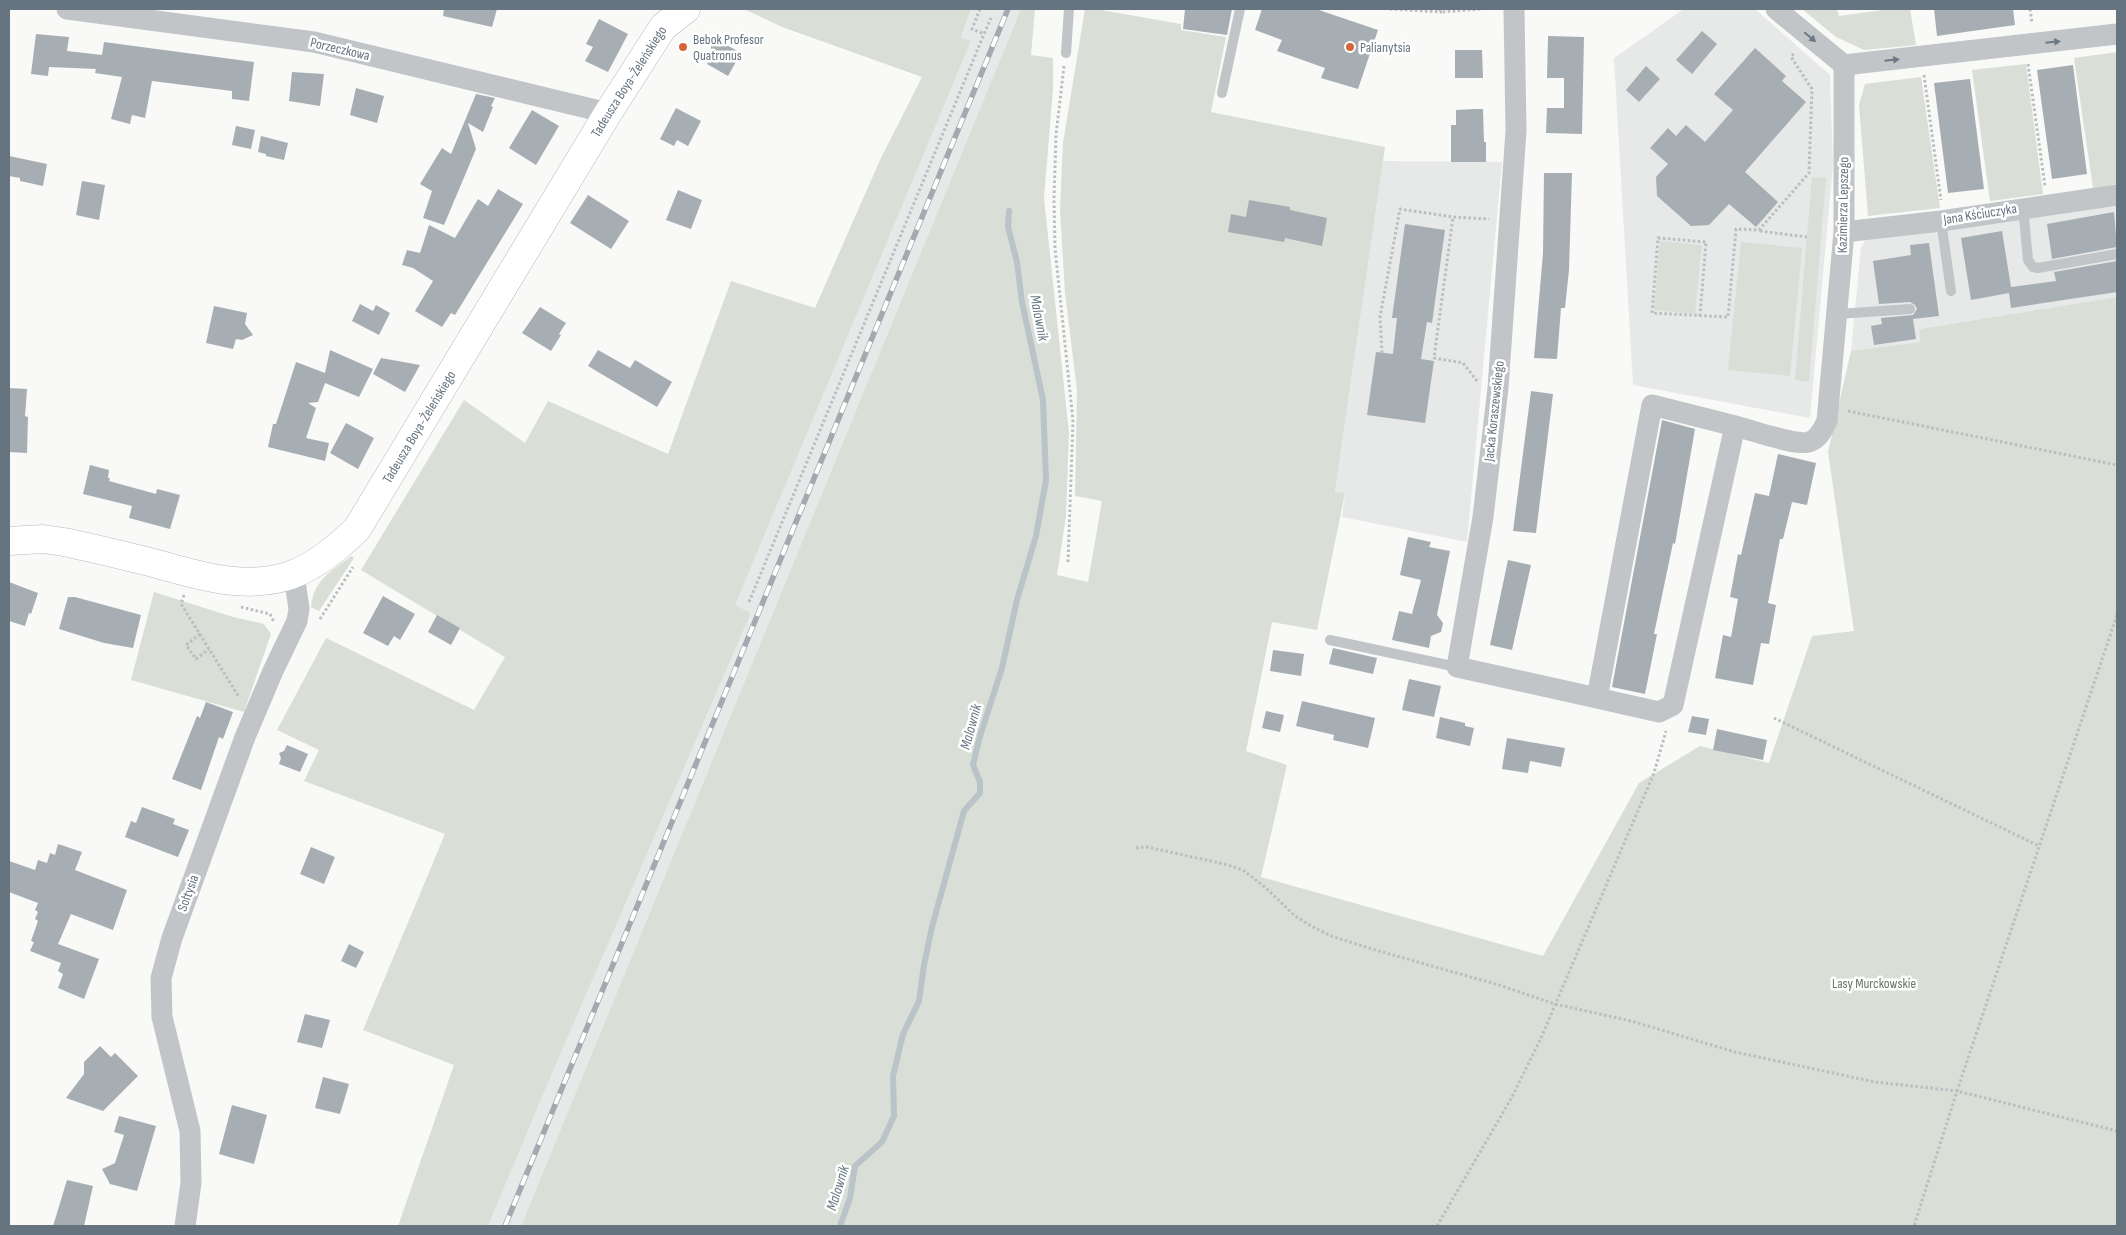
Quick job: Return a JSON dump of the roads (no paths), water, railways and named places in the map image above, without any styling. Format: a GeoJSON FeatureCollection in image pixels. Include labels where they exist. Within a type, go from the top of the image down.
{"type":"FeatureCollection","features":[{"type":"Feature","properties":{"kind":"street","name":"Porzeczkowa"},"geometry":{"type":"LineString","coordinates":[[67,9],[314,42],[608,113]]}},
{"type":"Feature","properties":{"kind":"street","name":"Jacka Koraszewskiego"},"geometry":{"type":"LineString","coordinates":[[1457,667],[1483,517],[1498,388],[1516,131],[1514,9]]}},
{"type":"Feature","properties":{"kind":"street"},"geometry":{"type":"LineString","coordinates":[[1776,9],[1844,65],[2117,34]]}},
{"type":"Feature","properties":{"kind":"street","name":"Tadeusza Boya-Żeleńskiego"},"geometry":{"type":"LineString","coordinates":[[9,541],[43,539],[64,542],[225,581],[246,582],[264,581],[294,574],[316,563],[333,551],[357,529],[608,113],[663,27],[678,11]]}},
{"type":"Feature","properties":{"kind":"street","name":"Kazimierza Lepszego"},"geometry":{"type":"LineString","coordinates":[[1735,426],[1798,442],[1809,442],[1822,432],[1827,421],[1844,232],[1844,65]]}},
{"type":"Feature","properties":{"kind":"street","name":"Jana Kściuczyka"},"geometry":{"type":"LineString","coordinates":[[1844,232],[1943,221],[2023,207],[2117,195]]}},
{"type":"Feature","properties":{"kind":"street"},"geometry":{"type":"LineString","coordinates":[[1457,667],[1659,712],[1673,704],[1735,426],[1652,405],[1597,698]]}},
{"type":"Feature","properties":{"kind":"street","name":"Sołtysia"},"geometry":{"type":"LineString","coordinates":[[185,1226],[191,1183],[190,1131],[162,1017],[161,978],[172,938],[253,719],[297,621],[299,609],[294,574]]}},
{"type":"Feature","properties":{"kind":"lane"},"geometry":{"type":"LineString","coordinates":[[1066,53],[1069,9]]}},
{"type":"Feature","properties":{"kind":"lane"},"geometry":{"type":"LineString","coordinates":[[1222,93],[1240,9]]}},
{"type":"Feature","properties":{"kind":"lane"},"geometry":{"type":"LineString","coordinates":[[2023,207],[2028,260],[2033,267],[2038,268],[2117,254]]}},
{"type":"Feature","properties":{"kind":"lane"},"geometry":{"type":"LineString","coordinates":[[1943,221],[1951,291]]}},
{"type":"Feature","properties":{"kind":"lane"},"geometry":{"type":"LineString","coordinates":[[1838,314],[1910,309]]}},
{"type":"Feature","properties":{"kind":"lane"},"geometry":{"type":"LineString","coordinates":[[1330,640],[1457,667]]}},
{"type":"Feature","properties":{"kind":"waterway","name":"Malownik"},"geometry":{"type":"LineString","coordinates":[[840,1226],[850,1198],[855,1166],[882,1142],[894,1116],[893,1076],[903,1034],[919,1001],[932,927],[964,811],[980,793],[980,782],[973,765],[980,736],[1002,668],[1017,600],[1036,536],[1046,480],[1043,400],[1022,302],[1017,262],[1008,227],[1009,211]]}},
{"type":"Feature","properties":{"kind":"railway"},"geometry":{"type":"LineString","coordinates":[[505,1226],[1008,9]]}},
{"type":"Feature","properties":{"kind":"place","name":"Bebok Profesor Quatronus"},"geometry":{"type":"Point","coordinates":[683,47]}},
{"type":"Feature","properties":{"kind":"place","name":"Palianytsia"},"geometry":{"type":"Point","coordinates":[1350,47]}},
{"type":"Feature","properties":{"kind":"park label","name":"Lasy Murckowskie"},"geometry":{"type":"Point","coordinates":[1874,983]}}]}
